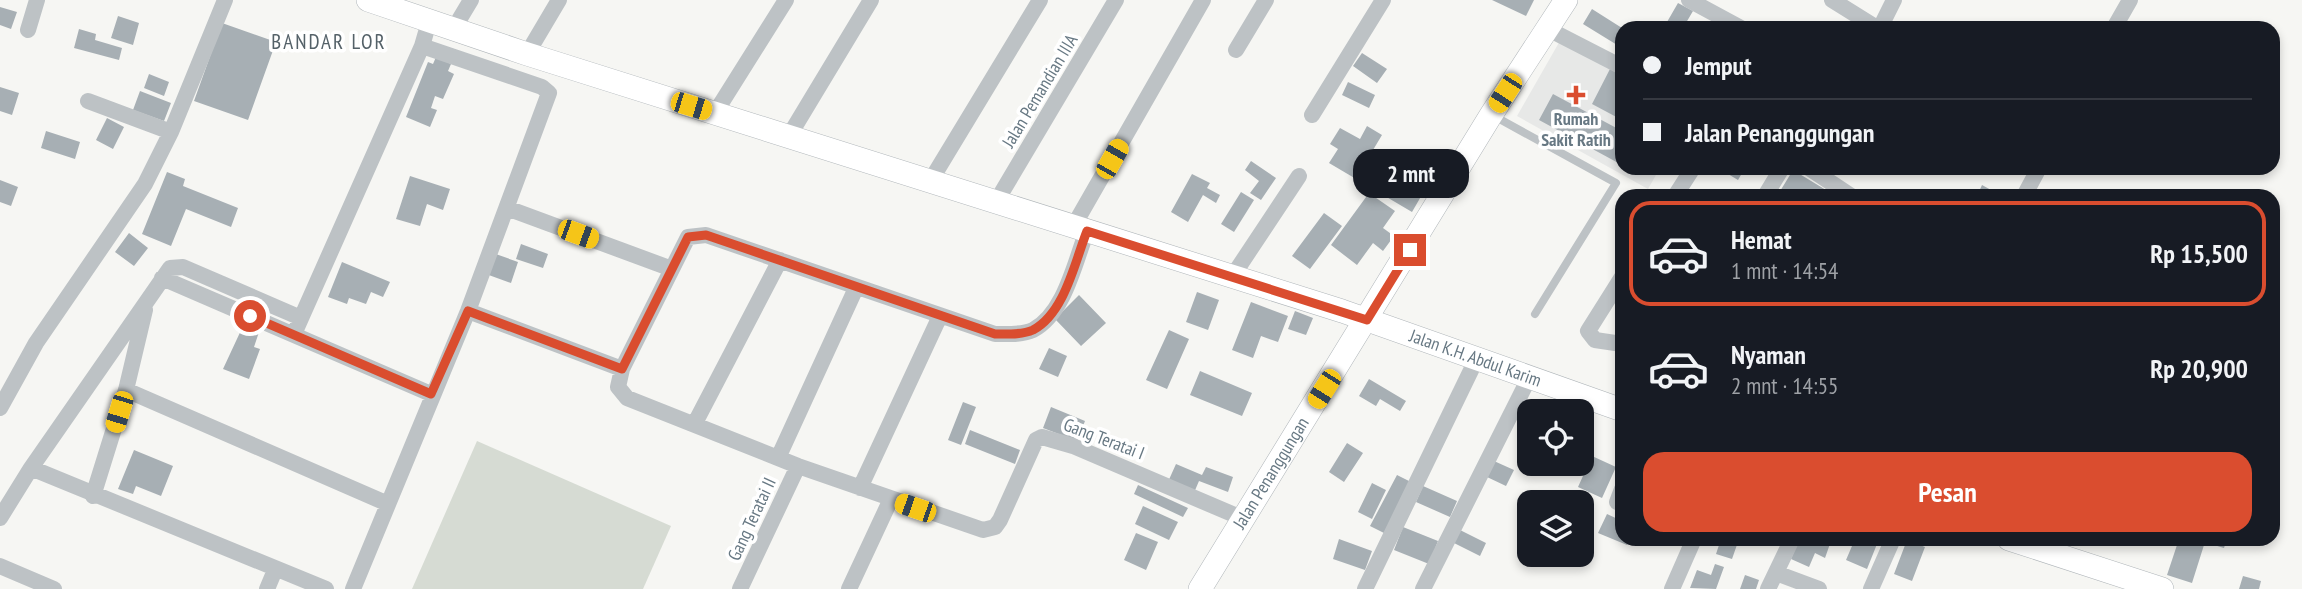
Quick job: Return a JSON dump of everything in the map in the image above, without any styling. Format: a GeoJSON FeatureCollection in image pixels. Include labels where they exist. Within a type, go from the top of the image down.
{"type":"FeatureCollection","features":[{"type":"Feature","properties":{"kind":"street"},"geometry":{"type":"LineString","coordinates":[[28,30],[37,0]]}},
{"type":"Feature","properties":{"kind":"street"},"geometry":{"type":"LineString","coordinates":[[0,408],[36,343],[145,184],[171,132],[225,0]]}},
{"type":"Feature","properties":{"kind":"street","name":"Jalan K.H. Abdul Karim"},"geometry":{"type":"LineString","coordinates":[[368,0],[527,54],[1367,320],[1615,408]]}},
{"type":"Feature","properties":{"kind":"street"},"geometry":{"type":"LineString","coordinates":[[453,30],[471,0]]}},
{"type":"Feature","properties":{"kind":"street"},"geometry":{"type":"LineString","coordinates":[[527,54],[559,0]]}},
{"type":"Feature","properties":{"kind":"street"},"geometry":{"type":"LineString","coordinates":[[715,113],[786,0]]}},
{"type":"Feature","properties":{"kind":"street"},"geometry":{"type":"LineString","coordinates":[[789,136],[871,0]]}},
{"type":"Feature","properties":{"kind":"street"},"geometry":{"type":"LineString","coordinates":[[931,180],[1040,0]]}},
{"type":"Feature","properties":{"kind":"street","name":"Jalan Pemandian IIIA"},"geometry":{"type":"LineString","coordinates":[[996,202],[1116,0]]}},
{"type":"Feature","properties":{"kind":"street"},"geometry":{"type":"LineString","coordinates":[[849,589],[891,499],[798,466],[627,398],[617,384],[688,237],[699,233],[995,334],[1033,330],[1049,316],[1060,299],[1080,229],[1203,0]]}},
{"type":"Feature","properties":{"kind":"street"},"geometry":{"type":"LineString","coordinates":[[1236,50],[1266,0]]}},
{"type":"Feature","properties":{"kind":"street"},"geometry":{"type":"LineString","coordinates":[[1312,115],[1383,0]]}},
{"type":"Feature","properties":{"kind":"street","name":"Jalan Penanggungan"},"geometry":{"type":"LineString","coordinates":[[1200,589],[1491,115],[1566,0]]}},
{"type":"Feature","properties":{"kind":"street"},"geometry":{"type":"LineString","coordinates":[[1689,0],[1728,21]]}},
{"type":"Feature","properties":{"kind":"street"},"geometry":{"type":"LineString","coordinates":[[1832,0],[1866,21]]}},
{"type":"Feature","properties":{"kind":"street"},"geometry":{"type":"LineString","coordinates":[[1882,21],[1894,0]]}},
{"type":"Feature","properties":{"kind":"street"},"geometry":{"type":"LineString","coordinates":[[2118,21],[2130,0]]}},
{"type":"Feature","properties":{"kind":"street"},"geometry":{"type":"LineString","coordinates":[[294,334],[422,46],[429,22]]}},
{"type":"Feature","properties":{"kind":"street"},"geometry":{"type":"LineString","coordinates":[[1548,29],[1615,63]]}},
{"type":"Feature","properties":{"kind":"street"},"geometry":{"type":"LineString","coordinates":[[353,589],[431,394],[468,311],[549,93],[542,87],[422,46]]}},
{"type":"Feature","properties":{"kind":"street"},"geometry":{"type":"LineString","coordinates":[[89,101],[171,132]]}},
{"type":"Feature","properties":{"kind":"street"},"geometry":{"type":"LineString","coordinates":[[1824,175],[1842,189]]}},
{"type":"Feature","properties":{"kind":"street"},"geometry":{"type":"LineString","coordinates":[[1232,277],[1298,176]]}},
{"type":"Feature","properties":{"kind":"street"},"geometry":{"type":"LineString","coordinates":[[507,208],[672,269]]}},
{"type":"Feature","properties":{"kind":"street"},"geometry":{"type":"LineString","coordinates":[[695,423],[780,260]]}},
{"type":"Feature","properties":{"kind":"street"},"geometry":{"type":"LineString","coordinates":[[0,518],[31,468],[170,268],[183,267],[301,318]]}},
{"type":"Feature","properties":{"kind":"street"},"geometry":{"type":"LineString","coordinates":[[162,278],[431,394]]}},
{"type":"Feature","properties":{"kind":"street"},"geometry":{"type":"LineString","coordinates":[[778,458],[856,288]]}},
{"type":"Feature","properties":{"kind":"street"},"geometry":{"type":"LineString","coordinates":[[1615,288],[1588,331],[1595,340],[1615,343]]}},
{"type":"Feature","properties":{"kind":"street"},"geometry":{"type":"LineString","coordinates":[[93,496],[126,390],[148,298]]}},
{"type":"Feature","properties":{"kind":"street"},"geometry":{"type":"LineString","coordinates":[[468,311],[622,369]]}},
{"type":"Feature","properties":{"kind":"street"},"geometry":{"type":"LineString","coordinates":[[860,488],[940,316]]}},
{"type":"Feature","properties":{"kind":"street"},"geometry":{"type":"LineString","coordinates":[[1366,589],[1476,360]]}},
{"type":"Feature","properties":{"kind":"street"},"geometry":{"type":"LineString","coordinates":[[1423,589],[1529,378]]}},
{"type":"Feature","properties":{"kind":"street"},"geometry":{"type":"LineString","coordinates":[[126,390],[386,503]]}},
{"type":"Feature","properties":{"kind":"street","name":"Gang Teratai I"},"geometry":{"type":"LineString","coordinates":[[891,499],[964,525],[990,530],[1000,520],[1035,440],[1042,437],[1073,446],[1244,519]]}},
{"type":"Feature","properties":{"kind":"street","name":"Gang Teratai II"},"geometry":{"type":"LineString","coordinates":[[740,589],[798,466]]}},
{"type":"Feature","properties":{"kind":"street"},"geometry":{"type":"LineString","coordinates":[[31,468],[93,496],[326,589]]}},
{"type":"Feature","properties":{"kind":"street"},"geometry":{"type":"LineString","coordinates":[[1672,589],[1692,546]]}},
{"type":"Feature","properties":{"kind":"street"},"geometry":{"type":"LineString","coordinates":[[1768,589],[1789,546]]}},
{"type":"Feature","properties":{"kind":"street"},"geometry":{"type":"LineString","coordinates":[[1871,589],[1891,546]]}},
{"type":"Feature","properties":{"kind":"street"},"geometry":{"type":"LineString","coordinates":[[2030,546],[2156,588]]}},
{"type":"Feature","properties":{"kind":"street"},"geometry":{"type":"LineString","coordinates":[[0,566],[54,589]]}},
{"type":"Feature","properties":{"kind":"street"},"geometry":{"type":"LineString","coordinates":[[267,589],[275,570]]}},
{"type":"Feature","properties":{"kind":"street"},"geometry":{"type":"LineString","coordinates":[[1776,573],[1819,589]]}},
{"type":"Feature","properties":{"kind":"lane"},"geometry":{"type":"LineString","coordinates":[[1491,115],[1616,183],[1535,314]]}},
{"type":"Feature","properties":{"kind":"shaded area","name":"Rumah Sakit Ratih"},"geometry":{"type":"Polygon","coordinates":[[[1561,39],[1615,70],[1615,171],[1517,116],[1561,39]]]}},
{"type":"Feature","properties":{"kind":"shaded area","name":"Rumah Sakit Ratih"},"geometry":{"type":"Polygon","coordinates":[[[1623,175],[1656,175],[1648,189],[1623,175]]]}},
{"type":"Feature","properties":{"kind":"shaded area"},"geometry":{"type":"Polygon","coordinates":[[[477,441],[671,526],[643,589],[412,589],[477,441]]]}},
{"type":"Feature","properties":{"kind":"building"},"geometry":{"type":"Polygon","coordinates":[[[1492,0],[1534,0],[1526,16],[1492,0]]]}},
{"type":"Feature","properties":{"kind":"building"},"geometry":{"type":"Polygon","coordinates":[[[1678,3],[1693,11],[1687,21],[1668,21],[1678,3]]]}},
{"type":"Feature","properties":{"kind":"building"},"geometry":{"type":"Polygon","coordinates":[[[0,7],[17,12],[11,29],[0,25],[0,7]]]}},
{"type":"Feature","properties":{"kind":"building"},"geometry":{"type":"Polygon","coordinates":[[[1592,9],[1615,24],[1615,44],[1583,24],[1592,9]]]}},
{"type":"Feature","properties":{"kind":"building"},"geometry":{"type":"Polygon","coordinates":[[[118,16],[139,23],[133,45],[111,38],[118,16]]]}},
{"type":"Feature","properties":{"kind":"building"},"geometry":{"type":"Polygon","coordinates":[[[222,23],[276,42],[248,120],[194,101],[222,23]]]}},
{"type":"Feature","properties":{"kind":"building"},"geometry":{"type":"Polygon","coordinates":[[[79,29],[96,34],[95,40],[122,48],[119,60],[74,48],[79,29]]]}},
{"type":"Feature","properties":{"kind":"building"},"geometry":{"type":"Polygon","coordinates":[[[1362,53],[1387,69],[1377,83],[1353,66],[1362,53]]]}},
{"type":"Feature","properties":{"kind":"building"},"geometry":{"type":"Polygon","coordinates":[[[436,57],[451,64],[448,71],[454,74],[443,99],[435,96],[431,108],[437,110],[430,127],[406,117],[428,62],[433,64],[436,57]]]}},
{"type":"Feature","properties":{"kind":"building"},"geometry":{"type":"Polygon","coordinates":[[[1610,69],[1615,72],[1615,116],[1592,104],[1610,69]]]}},
{"type":"Feature","properties":{"kind":"building"},"geometry":{"type":"Polygon","coordinates":[[[149,74],[169,82],[164,96],[144,88],[149,74]]]}},
{"type":"Feature","properties":{"kind":"building"},"geometry":{"type":"Polygon","coordinates":[[[1348,82],[1375,95],[1369,108],[1342,95],[1348,82]]]}},
{"type":"Feature","properties":{"kind":"building"},"geometry":{"type":"Polygon","coordinates":[[[0,87],[19,93],[12,115],[0,111],[0,87]]]}},
{"type":"Feature","properties":{"kind":"building"},"geometry":{"type":"Polygon","coordinates":[[[140,91],[171,103],[164,121],[133,110],[140,91]]]}},
{"type":"Feature","properties":{"kind":"building"},"geometry":{"type":"Polygon","coordinates":[[[1553,94],[1615,127],[1615,161],[1539,120],[1553,94]]]}},
{"type":"Feature","properties":{"kind":"building"},"geometry":{"type":"Polygon","coordinates":[[[107,118],[124,127],[113,149],[96,140],[107,118]]]}},
{"type":"Feature","properties":{"kind":"building"},"geometry":{"type":"Polygon","coordinates":[[[1367,126],[1382,135],[1364,165],[1405,189],[1420,165],[1434,174],[1412,212],[1329,163],[1338,149],[1330,144],[1340,128],[1360,139],[1367,126]]]}},
{"type":"Feature","properties":{"kind":"building"},"geometry":{"type":"Polygon","coordinates":[[[46,131],[80,142],[75,159],[41,148],[46,131]]]}},
{"type":"Feature","properties":{"kind":"building"},"geometry":{"type":"Polygon","coordinates":[[[1251,161],[1276,178],[1261,200],[1250,193],[1259,181],[1245,170],[1251,161]]]}},
{"type":"Feature","properties":{"kind":"building"},"geometry":{"type":"Polygon","coordinates":[[[167,172],[185,179],[183,186],[238,208],[231,227],[186,209],[171,246],[142,234],[167,172]]]}},
{"type":"Feature","properties":{"kind":"building"},"geometry":{"type":"Polygon","coordinates":[[[1192,174],[1210,183],[1207,188],[1220,195],[1216,203],[1203,195],[1188,222],[1171,212],[1192,174]]]}},
{"type":"Feature","properties":{"kind":"building"},"geometry":{"type":"Polygon","coordinates":[[[1790,175],[1801,175],[1824,189],[1781,189],[1790,175]]]}},
{"type":"Feature","properties":{"kind":"building"},"geometry":{"type":"Polygon","coordinates":[[[410,176],[450,189],[443,210],[427,204],[420,226],[396,219],[410,176]]]}},
{"type":"Feature","properties":{"kind":"building"},"geometry":{"type":"Polygon","coordinates":[[[0,180],[18,187],[11,206],[0,202],[0,180]]]}},
{"type":"Feature","properties":{"kind":"building"},"geometry":{"type":"Polygon","coordinates":[[[1241,192],[1254,200],[1234,232],[1221,224],[1241,192]]]}},
{"type":"Feature","properties":{"kind":"building"},"geometry":{"type":"Polygon","coordinates":[[[1369,193],[1395,211],[1383,228],[1394,236],[1383,251],[1373,243],[1357,265],[1331,245],[1369,193]]]}},
{"type":"Feature","properties":{"kind":"building"},"geometry":{"type":"Polygon","coordinates":[[[1324,213],[1342,226],[1310,269],[1292,256],[1324,213]]]}},
{"type":"Feature","properties":{"kind":"building"},"geometry":{"type":"Polygon","coordinates":[[[129,233],[148,248],[134,266],[115,252],[129,233]]]}},
{"type":"Feature","properties":{"kind":"building"},"geometry":{"type":"Polygon","coordinates":[[[521,244],[548,254],[543,268],[516,259],[521,244]]]}},
{"type":"Feature","properties":{"kind":"building"},"geometry":{"type":"Polygon","coordinates":[[[493,253],[518,262],[511,283],[486,274],[493,253]]]}},
{"type":"Feature","properties":{"kind":"building"},"geometry":{"type":"Polygon","coordinates":[[[342,262],[390,282],[383,297],[371,292],[366,304],[349,298],[347,304],[328,297],[342,262]]]}},
{"type":"Feature","properties":{"kind":"building"},"geometry":{"type":"Polygon","coordinates":[[[1197,292],[1219,300],[1208,330],[1186,322],[1197,292]]]}},
{"type":"Feature","properties":{"kind":"building"},"geometry":{"type":"Polygon","coordinates":[[[1079,295],[1106,323],[1081,346],[1055,319],[1079,295]]]}},
{"type":"Feature","properties":{"kind":"building"},"geometry":{"type":"Polygon","coordinates":[[[1251,302],[1288,316],[1278,342],[1261,336],[1253,358],[1232,350],[1251,302]]]}},
{"type":"Feature","properties":{"kind":"building"},"geometry":{"type":"Polygon","coordinates":[[[1295,311],[1313,318],[1306,335],[1288,329],[1295,311]]]}},
{"type":"Feature","properties":{"kind":"building"},"geometry":{"type":"Polygon","coordinates":[[[243,326],[259,332],[254,347],[260,349],[249,379],[223,369],[243,326]]]}},
{"type":"Feature","properties":{"kind":"building"},"geometry":{"type":"Polygon","coordinates":[[[1169,330],[1189,339],[1167,389],[1146,380],[1169,330]]]}},
{"type":"Feature","properties":{"kind":"building"},"geometry":{"type":"Polygon","coordinates":[[[1049,348],[1067,356],[1058,377],[1039,369],[1049,348]]]}},
{"type":"Feature","properties":{"kind":"building"},"geometry":{"type":"Polygon","coordinates":[[[1200,371],[1252,393],[1242,416],[1190,395],[1200,371]]]}},
{"type":"Feature","properties":{"kind":"building"},"geometry":{"type":"Polygon","coordinates":[[[1369,379],[1406,401],[1400,411],[1380,399],[1376,406],[1359,396],[1369,379]]]}},
{"type":"Feature","properties":{"kind":"building"},"geometry":{"type":"Polygon","coordinates":[[[963,402],[976,407],[961,445],[948,440],[963,402]]]}},
{"type":"Feature","properties":{"kind":"building"},"geometry":{"type":"Polygon","coordinates":[[[1051,407],[1085,421],[1077,441],[1043,428],[1051,407]]]}},
{"type":"Feature","properties":{"kind":"building"},"geometry":{"type":"Polygon","coordinates":[[[970,430],[1020,450],[1015,464],[965,444],[970,430]]]}},
{"type":"Feature","properties":{"kind":"building"},"geometry":{"type":"Polygon","coordinates":[[[1347,443],[1363,453],[1344,482],[1329,472],[1347,443]]]}},
{"type":"Feature","properties":{"kind":"building"},"geometry":{"type":"Polygon","coordinates":[[[134,450],[173,466],[161,496],[136,486],[133,494],[118,489],[134,450]]]}},
{"type":"Feature","properties":{"kind":"building"},"geometry":{"type":"Polygon","coordinates":[[[1594,457],[1615,467],[1602,498],[1594,494],[1594,490],[1578,487],[1583,476],[1594,476],[1594,457]]]}},
{"type":"Feature","properties":{"kind":"building"},"geometry":{"type":"Polygon","coordinates":[[[1494,461],[1514,470],[1506,486],[1487,477],[1494,461]]]}},
{"type":"Feature","properties":{"kind":"building"},"geometry":{"type":"Polygon","coordinates":[[[1176,464],[1202,475],[1206,467],[1233,477],[1228,492],[1199,481],[1193,495],[1167,484],[1176,464]]]}},
{"type":"Feature","properties":{"kind":"building"},"geometry":{"type":"Polygon","coordinates":[[[1397,475],[1411,482],[1384,533],[1370,526],[1397,475]]]}},
{"type":"Feature","properties":{"kind":"building"},"geometry":{"type":"Polygon","coordinates":[[[1372,483],[1386,490],[1372,519],[1358,512],[1372,483]]]}},
{"type":"Feature","properties":{"kind":"building"},"geometry":{"type":"Polygon","coordinates":[[[1138,485],[1188,508],[1183,517],[1134,494],[1138,485]]]}},
{"type":"Feature","properties":{"kind":"building"},"geometry":{"type":"Polygon","coordinates":[[[1423,486],[1457,501],[1450,517],[1416,502],[1423,486]]]}},
{"type":"Feature","properties":{"kind":"building"},"geometry":{"type":"Polygon","coordinates":[[[1143,506],[1178,522],[1169,540],[1135,524],[1143,506]]]}},
{"type":"Feature","properties":{"kind":"building"},"geometry":{"type":"Polygon","coordinates":[[[1607,514],[1615,518],[1615,540],[1598,533],[1607,514]]]}},
{"type":"Feature","properties":{"kind":"building"},"geometry":{"type":"Polygon","coordinates":[[[1403,527],[1438,541],[1429,564],[1394,550],[1403,527]]]}},
{"type":"Feature","properties":{"kind":"building"},"geometry":{"type":"Polygon","coordinates":[[[1458,529],[1486,543],[1480,556],[1452,542],[1458,529]]]}},
{"type":"Feature","properties":{"kind":"building"},"geometry":{"type":"Polygon","coordinates":[[[1136,533],[1158,542],[1146,570],[1124,560],[1136,533]]]}},
{"type":"Feature","properties":{"kind":"building"},"geometry":{"type":"Polygon","coordinates":[[[1339,539],[1372,551],[1365,570],[1333,559],[1339,539]]]}},
{"type":"Feature","properties":{"kind":"building"},"geometry":{"type":"Polygon","coordinates":[[[1719,546],[1737,546],[1732,559],[1716,554],[1719,546]]]}},
{"type":"Feature","properties":{"kind":"building"},"geometry":{"type":"Polygon","coordinates":[[[1796,546],[1829,546],[1825,558],[1815,553],[1809,567],[1791,559],[1796,546]]]}},
{"type":"Feature","properties":{"kind":"building"},"geometry":{"type":"Polygon","coordinates":[[[1852,546],[1876,546],[1867,569],[1846,560],[1852,546]]]}},
{"type":"Feature","properties":{"kind":"building"},"geometry":{"type":"Polygon","coordinates":[[[1905,546],[1925,547],[1912,581],[1894,574],[1905,546]]]}},
{"type":"Feature","properties":{"kind":"building"},"geometry":{"type":"Polygon","coordinates":[[[2177,546],[2204,546],[2192,583],[2167,575],[2177,546]]]}},
{"type":"Feature","properties":{"kind":"building"},"geometry":{"type":"Polygon","coordinates":[[[1715,564],[1724,567],[1716,589],[1690,588],[1697,570],[1711,575],[1715,564]]]}},
{"type":"Feature","properties":{"kind":"building"},"geometry":{"type":"Polygon","coordinates":[[[1745,575],[1759,580],[1756,589],[1740,589],[1745,575]]]}},
{"type":"Feature","properties":{"kind":"building"},"geometry":{"type":"Polygon","coordinates":[[[2243,576],[2261,581],[2259,589],[2239,589],[2243,576]]]}},
{"type":"Feature","properties":{"kind":"place","name":"Rumah Sakit Ratih"},"geometry":{"type":"Point","coordinates":[1576,95]}},
{"type":"Feature","properties":{"kind":"district","name":"BANDAR LOR"},"geometry":{"type":"Point","coordinates":[329,42]}},
{"type":"Feature","properties":{"kind":"route"},"geometry":{"type":"LineString","coordinates":[[250,316],[431,394],[468,311],[622,369],[688,237],[699,233],[995,334],[1018,334],[1033,330],[1049,316],[1060,299],[1087,231],[1367,320],[1410,250]]}}]}
